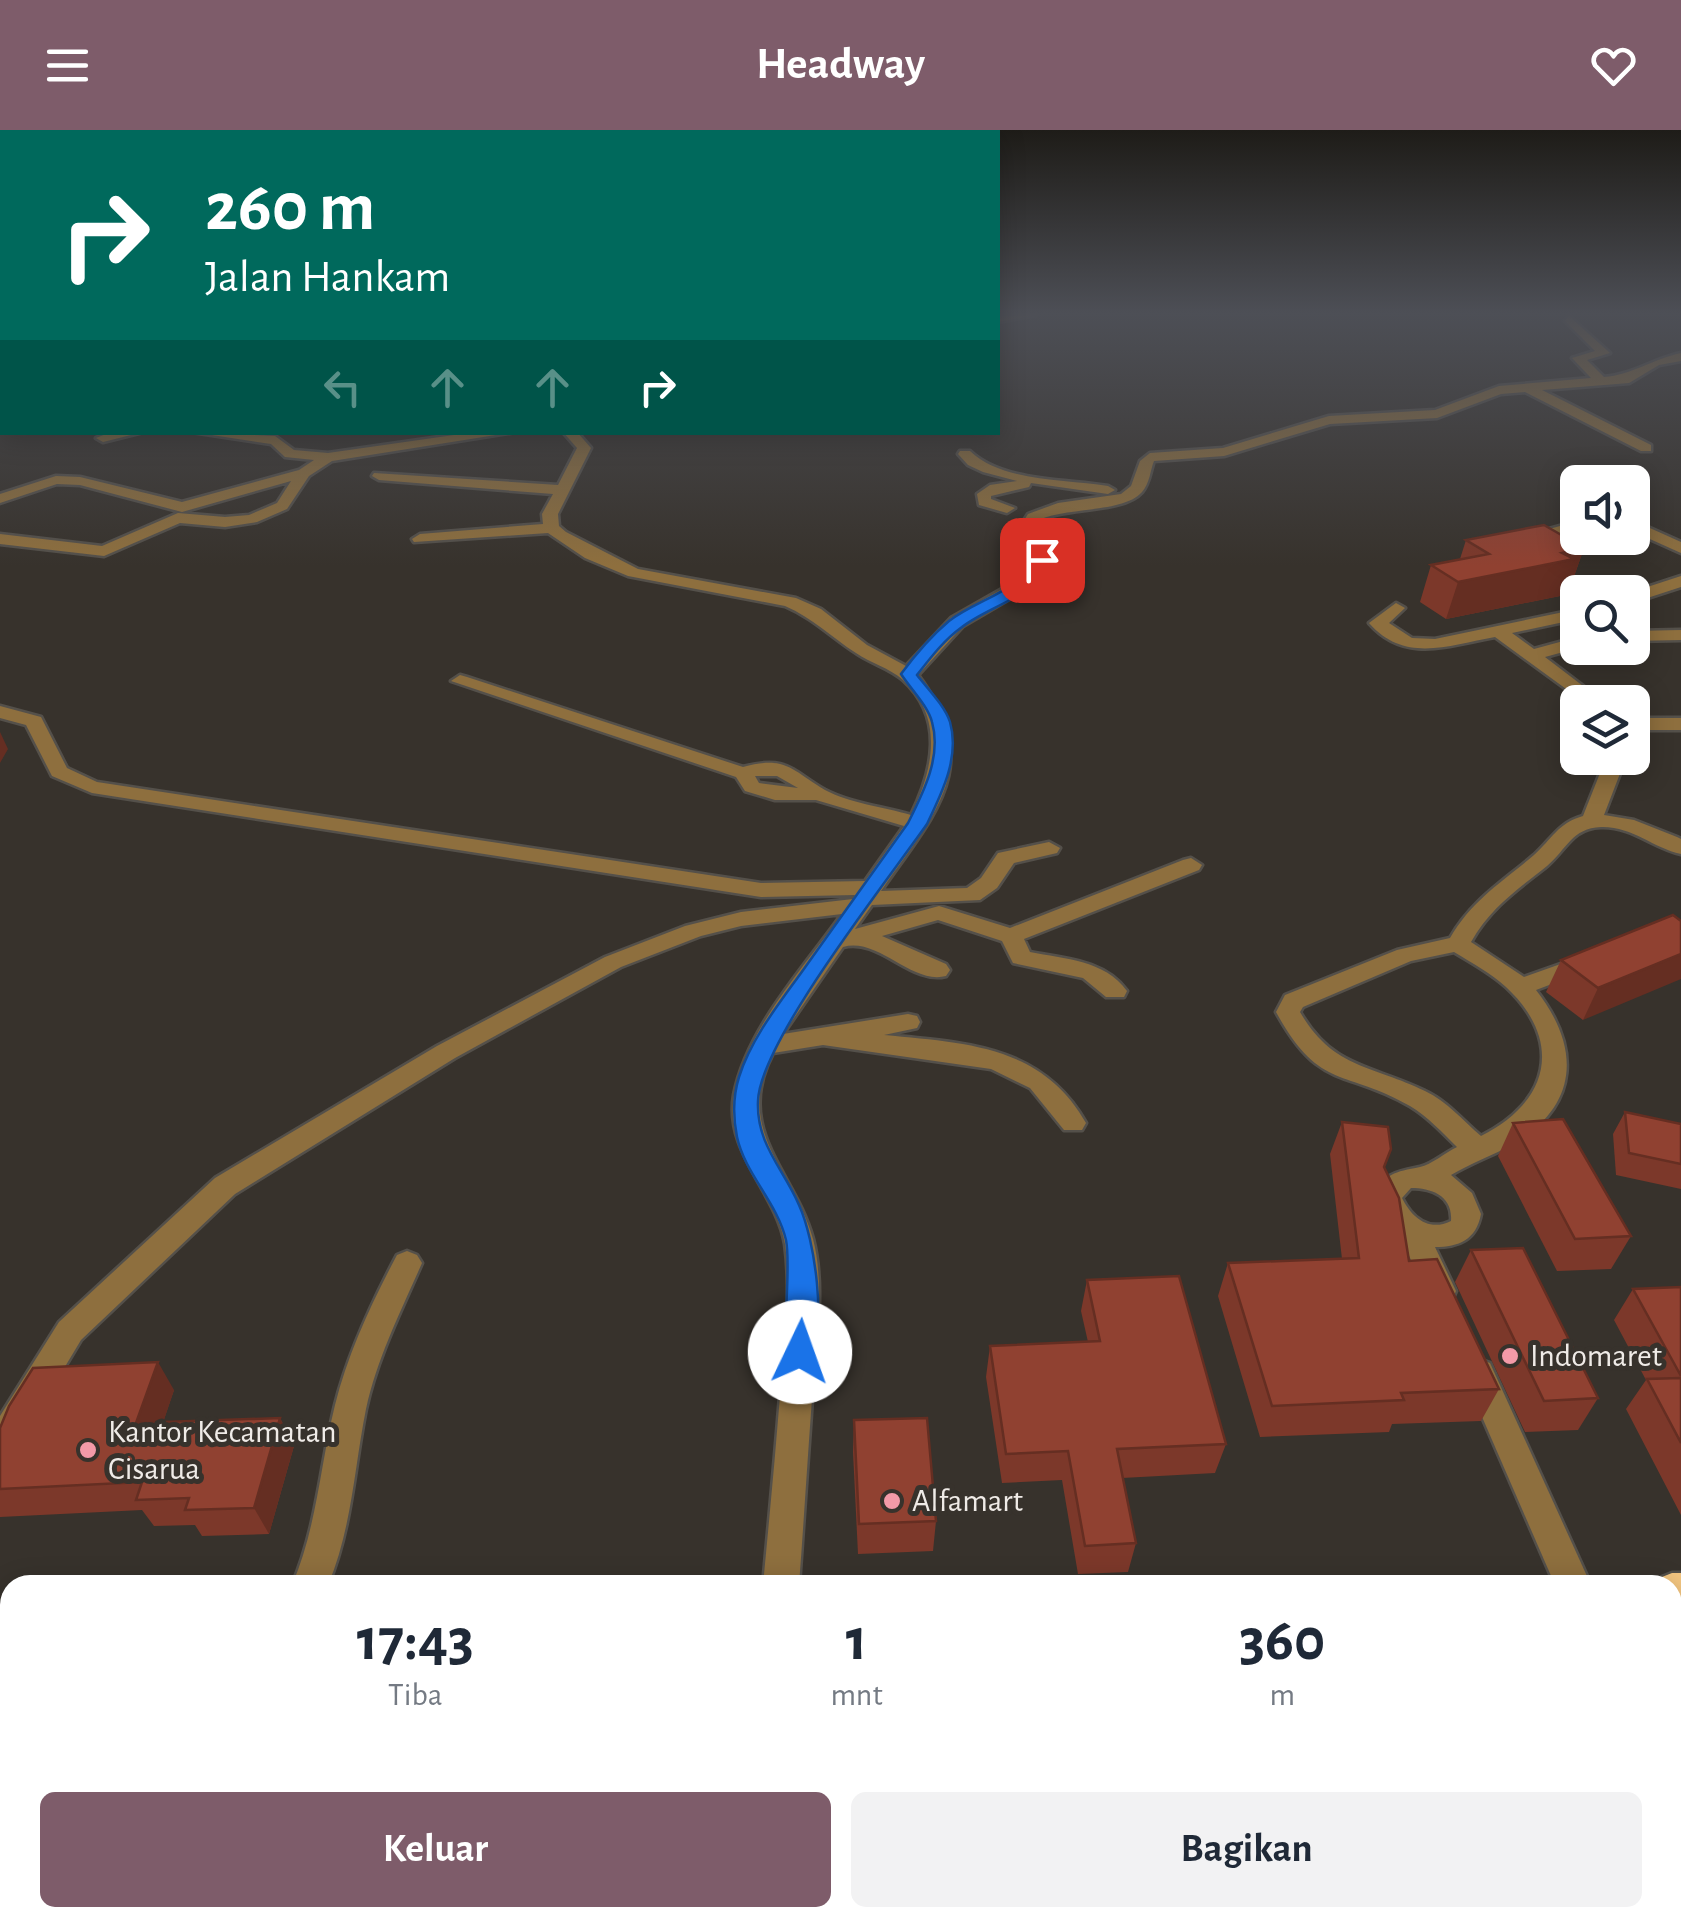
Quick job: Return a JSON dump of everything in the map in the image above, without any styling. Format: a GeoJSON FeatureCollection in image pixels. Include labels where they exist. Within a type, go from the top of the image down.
{"type":"FeatureCollection","features":[{"type":"Feature","properties":{"kind":"street"},"geometry":{"type":"LineString","coordinates":[[909,674],[930,646],[958,622],[1039,575],[1042,560],[1027,528],[1033,516],[1066,504],[1115,500],[1133,494],[1142,479],[1144,461],[1154,456],[1224,452],[1329,420],[1437,414],[1472,399]]}},
{"type":"Feature","properties":{"kind":"street"},"geometry":{"type":"LineString","coordinates":[[1549,399],[1646,448]]}},
{"type":"Feature","properties":{"kind":"street"},"geometry":{"type":"LineString","coordinates":[[103,438],[120,435]]}},
{"type":"Feature","properties":{"kind":"street"},"geometry":{"type":"LineString","coordinates":[[227,435],[275,440],[288,454],[328,457],[487,435]]}},
{"type":"Feature","properties":{"kind":"street"},"geometry":{"type":"LineString","coordinates":[[551,528],[550,514],[584,448],[572,435]]}},
{"type":"Feature","properties":{"kind":"street"},"geometry":{"type":"LineString","coordinates":[[964,454],[973,464],[993,471],[1133,494]]}},
{"type":"Feature","properties":{"kind":"street"},"geometry":{"type":"LineString","coordinates":[[0,499],[42,483],[80,482],[182,507],[304,472],[328,457]]}},
{"type":"Feature","properties":{"kind":"street"},"geometry":{"type":"LineString","coordinates":[[0,539],[110,550],[178,518],[225,522],[258,517],[284,504],[304,472]]}},
{"type":"Feature","properties":{"kind":"street"},"geometry":{"type":"LineString","coordinates":[[379,476],[563,490]]}},
{"type":"Feature","properties":{"kind":"street"},"geometry":{"type":"LineString","coordinates":[[1008,508],[984,502],[984,494],[1017,485],[1083,486]]}},
{"type":"Feature","properties":{"kind":"street"},"geometry":{"type":"LineString","coordinates":[[420,539],[551,528],[590,554],[634,573],[772,596],[809,610],[861,650],[909,674],[941,720],[944,737],[939,775],[918,824],[864,897],[848,938],[795,995],[764,1046],[746,1101],[755,1154],[794,1222],[800,1242],[803,1314],[781,1575]]}},
{"type":"Feature","properties":{"kind":"street"},"geometry":{"type":"LineString","coordinates":[[1538,533],[1560,529]]}},
{"type":"Feature","properties":{"kind":"street"},"geometry":{"type":"LineString","coordinates":[[1650,533],[1681,548]]}},
{"type":"Feature","properties":{"kind":"street"},"geometry":{"type":"LineString","coordinates":[[1650,592],[1681,581]]}},
{"type":"Feature","properties":{"kind":"street"},"geometry":{"type":"LineString","coordinates":[[1396,608],[1378,623],[1410,645],[1434,646],[1465,635],[1560,618]]}},
{"type":"Feature","properties":{"kind":"street"},"geometry":{"type":"LineString","coordinates":[[1498,632],[1572,685]]}},
{"type":"Feature","properties":{"kind":"street"},"geometry":{"type":"LineString","coordinates":[[1650,636],[1681,635]]}},
{"type":"Feature","properties":{"kind":"street"},"geometry":{"type":"LineString","coordinates":[[1533,655],[1560,647]]}},
{"type":"Feature","properties":{"kind":"street"},"geometry":{"type":"LineString","coordinates":[[460,681],[743,773],[752,787],[775,794],[817,794],[918,824]]}},
{"type":"Feature","properties":{"kind":"street"},"geometry":{"type":"LineString","coordinates":[[0,712],[34,721],[59,772],[92,787],[761,890],[864,897],[972,896],[990,883],[1006,858],[1049,848]]}},
{"type":"Feature","properties":{"kind":"street"},"geometry":{"type":"LineString","coordinates":[[1650,724],[1681,724]]}},
{"type":"Feature","properties":{"kind":"street"},"geometry":{"type":"LineString","coordinates":[[1591,822],[1609,775]]}},
{"type":"Feature","properties":{"kind":"street"},"geometry":{"type":"LineString","coordinates":[[1458,944],[1487,898],[1545,857],[1568,829],[1591,822],[1628,824],[1681,848]]}},
{"type":"Feature","properties":{"kind":"street"},"geometry":{"type":"LineString","coordinates":[[848,938],[939,914],[1012,936],[1191,865]]}},
{"type":"Feature","properties":{"kind":"street"},"geometry":{"type":"LineString","coordinates":[[0,1445],[70,1331],[225,1186],[446,1052],[613,962],[693,931],[864,897]]}},
{"type":"Feature","properties":{"kind":"street"},"geometry":{"type":"LineString","coordinates":[[1012,936],[1021,958],[1090,972],[1115,991]]}},
{"type":"Feature","properties":{"kind":"street"},"geometry":{"type":"LineString","coordinates":[[848,938],[938,970]]}},
{"type":"Feature","properties":{"kind":"street"},"geometry":{"type":"LineString","coordinates":[[1428,1178],[1452,1160],[1507,1135],[1528,1120],[1542,1108],[1554,1086],[1554,1042],[1520,986],[1458,944],[1405,955],[1301,996],[1288,1012],[1296,1027],[1332,1067],[1426,1103],[1476,1148]]}},
{"type":"Feature","properties":{"kind":"street"},"geometry":{"type":"LineString","coordinates":[[1520,986],[1602,957]]}},
{"type":"Feature","properties":{"kind":"street"},"geometry":{"type":"LineString","coordinates":[[764,1046],[908,1022]]}},
{"type":"Feature","properties":{"kind":"street"},"geometry":{"type":"LineString","coordinates":[[821,1036],[973,1058],[1020,1070],[1054,1096],[1073,1123]]}},
{"type":"Feature","properties":{"kind":"street"},"geometry":{"type":"LineString","coordinates":[[1428,1178],[1460,1195],[1468,1208],[1469,1222],[1462,1232],[1430,1237],[1412,1230],[1399,1221],[1388,1198],[1391,1188],[1400,1180],[1428,1178]]}},
{"type":"Feature","properties":{"kind":"street"},"geometry":{"type":"LineString","coordinates":[[1412,1230],[1569,1575]]}},
{"type":"Feature","properties":{"kind":"street"},"geometry":{"type":"LineString","coordinates":[[314,1575],[326,1548],[350,1408],[362,1364],[407,1263]]}},
{"type":"Feature","properties":{"kind":"building"},"geometry":{"type":"Polygon","coordinates":[[[1544,525],[1560,534],[1560,555],[1574,559],[1458,582],[1431,565],[1489,554],[1466,540],[1544,525]]]}},
{"type":"Feature","properties":{"kind":"building"},"geometry":{"type":"Polygon","coordinates":[[[1673,915],[1681,921],[1681,954],[1598,988],[1561,960],[1673,915]]]}},
{"type":"Feature","properties":{"kind":"building"},"geometry":{"type":"Polygon","coordinates":[[[1625,1112],[1681,1124],[1681,1164],[1629,1153],[1625,1112]]]}},
{"type":"Feature","properties":{"kind":"building"},"geometry":{"type":"Polygon","coordinates":[[[1563,1119],[1631,1236],[1575,1239],[1513,1123],[1563,1119]]]}},
{"type":"Feature","properties":{"kind":"building"},"geometry":{"type":"Polygon","coordinates":[[[1342,1122],[1388,1127],[1391,1149],[1384,1167],[1399,1198],[1409,1261],[1437,1259],[1499,1389],[1401,1393],[1404,1400],[1272,1406],[1228,1263],[1359,1258],[1342,1122]]]}},
{"type":"Feature","properties":{"kind":"building"},"geometry":{"type":"Polygon","coordinates":[[[1523,1248],[1598,1398],[1544,1401],[1471,1250],[1523,1248]]]}},
{"type":"Feature","properties":{"kind":"building"},"geometry":{"type":"Polygon","coordinates":[[[1179,1276],[1226,1444],[1117,1449],[1136,1543],[1085,1546],[1068,1451],[1006,1454],[990,1346],[1100,1341],[1087,1280],[1179,1276]]]}},
{"type":"Feature","properties":{"kind":"building"},"geometry":{"type":"Polygon","coordinates":[[[1681,1287],[1681,1376],[1633,1289],[1681,1287]]]}},
{"type":"Feature","properties":{"kind":"building"},"geometry":{"type":"Polygon","coordinates":[[[158,1362],[136,1423],[280,1418],[254,1508],[185,1510],[189,1498],[136,1500],[142,1482],[0,1489],[0,1428],[33,1368],[158,1362]]]}},
{"type":"Feature","properties":{"kind":"building"},"geometry":{"type":"Polygon","coordinates":[[[1681,1378],[1681,1443],[1647,1379],[1681,1378]]]}},
{"type":"Feature","properties":{"kind":"building","name":"Alfamart"},"geometry":{"type":"Polygon","coordinates":[[[927,1418],[936,1521],[859,1524],[854,1420],[927,1418]]]}},
{"type":"Feature","properties":{"kind":"place","name":"Indomaret"},"geometry":{"type":"Point","coordinates":[1510,1356]}},
{"type":"Feature","properties":{"kind":"place","name":"Kantor Kecamatan Cisarua"},"geometry":{"type":"Point","coordinates":[88,1450]}},
{"type":"Feature","properties":{"kind":"place","name":"Alfamart"},"geometry":{"type":"Point","coordinates":[892,1501]}},
{"type":"Feature","properties":{"kind":"route"},"geometry":{"type":"LineString","coordinates":[[800,1352],[800,1242],[786,1205],[755,1154],[749,1136],[746,1101],[751,1074],[795,995],[918,824],[935,787],[943,754],[941,720],[909,674],[930,646],[958,622],[1032,581],[1042,571],[1042,560]]}}]}
